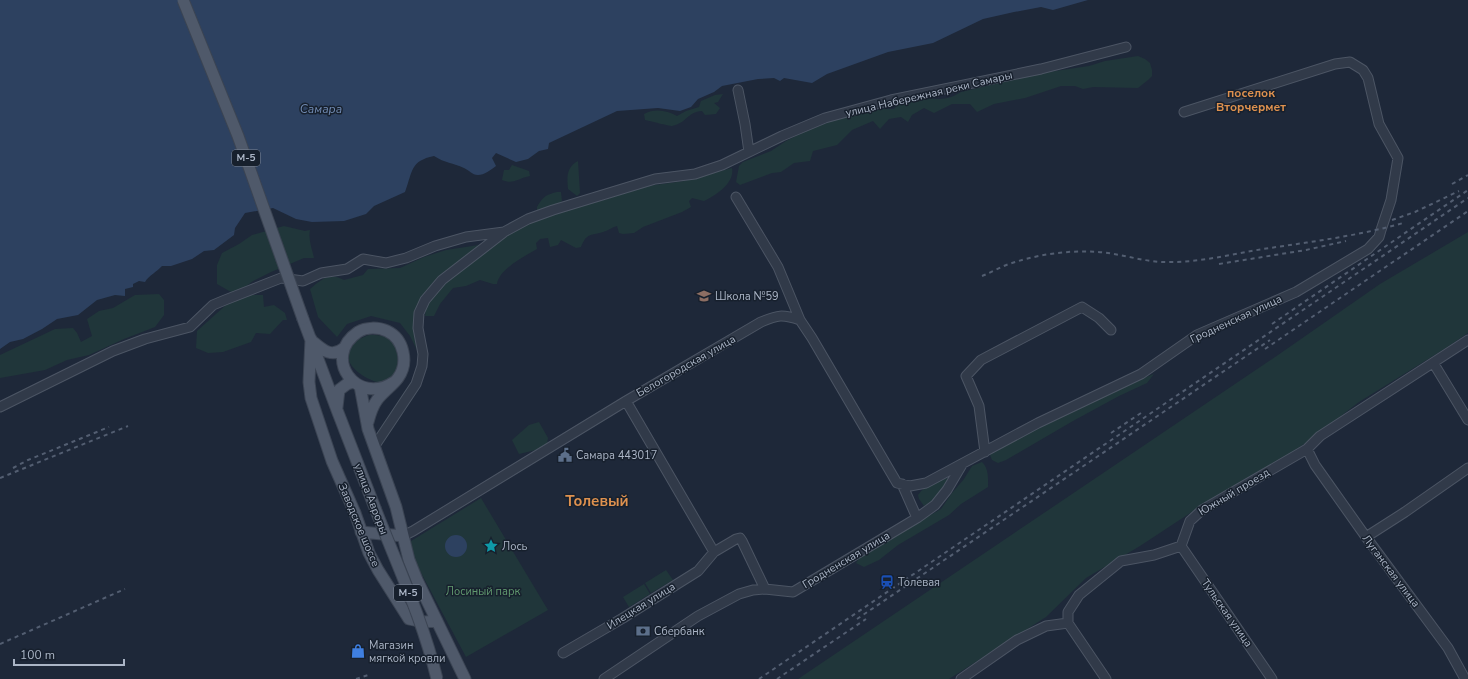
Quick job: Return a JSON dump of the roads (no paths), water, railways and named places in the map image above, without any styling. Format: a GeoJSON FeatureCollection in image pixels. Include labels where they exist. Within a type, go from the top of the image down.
{"type":"FeatureCollection","features":[{"type":"Feature","properties":{"kind":"main road","name":"улица Авроры"},"geometry":{"type":"LineString","coordinates":[[183,0],[238,136],[336,410],[420,621],[437,679]]}},
{"type":"Feature","properties":{"kind":"main road"},"geometry":{"type":"LineString","coordinates":[[368,429],[372,408],[376,400],[400,375],[404,358],[400,343],[394,335],[378,328],[361,330],[350,338],[342,355],[344,368],[347,375],[357,384],[368,429],[396,507],[409,560],[417,580],[465,679]]}},
{"type":"Feature","properties":{"kind":"main road"},"geometry":{"type":"LineString","coordinates":[[311,340],[324,351],[330,353],[339,352],[344,348]]}},
{"type":"Feature","properties":{"kind":"main road","name":"Заводское шоссе"},"geometry":{"type":"LineString","coordinates":[[311,340],[309,382],[311,398],[332,461],[378,570],[409,619],[424,622],[437,621]]}},
{"type":"Feature","properties":{"kind":"main road"},"geometry":{"type":"LineString","coordinates":[[336,410],[339,390],[346,384],[357,384],[376,390],[389,386],[394,382]]}},
{"type":"Feature","properties":{"kind":"main road"},"geometry":{"type":"LineString","coordinates":[[311,398],[312,390],[318,387],[324,389],[331,396]]}},
{"type":"Feature","properties":{"kind":"main road"},"geometry":{"type":"LineString","coordinates":[[361,532],[403,536]]}},
{"type":"Feature","properties":{"kind":"street","name":"улица Набережная реки Самары"},"geometry":{"type":"LineString","coordinates":[[0,407],[113,351],[145,339],[190,327],[213,305],[281,278],[303,281],[321,273],[347,269],[363,259],[386,263],[406,258],[435,246],[466,237],[504,232],[528,219],[553,210],[655,179],[694,174],[722,165],[782,136],[825,118],[891,100],[1041,69],[1126,47]]}},
{"type":"Feature","properties":{"kind":"street","name":"Гродненская улица"},"geometry":{"type":"LineString","coordinates":[[906,485],[926,482],[1038,423],[1141,374],[1196,335],[1296,292],[1368,249],[1379,237],[1391,200],[1398,158],[1379,124],[1368,78],[1363,70],[1350,62],[1335,64],[1184,112]]}},
{"type":"Feature","properties":{"kind":"street"},"geometry":{"type":"LineString","coordinates":[[738,90],[749,152]]}},
{"type":"Feature","properties":{"kind":"street"},"geometry":{"type":"LineString","coordinates":[[736,197],[778,267],[800,320],[816,344],[897,483],[906,485],[917,518]]}},
{"type":"Feature","properties":{"kind":"street"},"geometry":{"type":"LineString","coordinates":[[374,447],[416,384],[422,366],[423,354],[418,328],[419,313],[425,300],[442,280],[504,232]]}},
{"type":"Feature","properties":{"kind":"street"},"geometry":{"type":"LineString","coordinates":[[984,452],[979,406],[966,376],[981,360],[1082,307],[1099,318],[1111,330]]}},
{"type":"Feature","properties":{"kind":"street","name":"Белогородская улица"},"geometry":{"type":"LineString","coordinates":[[403,536],[626,401],[761,322],[775,317],[787,316],[800,320]]}},
{"type":"Feature","properties":{"kind":"street","name":"Южный проезд"},"geometry":{"type":"LineString","coordinates":[[1181,546],[1190,521],[1202,510],[1307,449],[1320,436],[1434,364],[1468,340]]}},
{"type":"Feature","properties":{"kind":"street"},"geometry":{"type":"LineString","coordinates":[[1434,364],[1468,420]]}},
{"type":"Feature","properties":{"kind":"street"},"geometry":{"type":"LineString","coordinates":[[626,401],[714,552]]}},
{"type":"Feature","properties":{"kind":"street","name":"Луганская улица"},"geometry":{"type":"LineString","coordinates":[[1307,449],[1315,465],[1366,537],[1448,648],[1465,679]]}},
{"type":"Feature","properties":{"kind":"street","name":"Гродненская улица"},"geometry":{"type":"LineString","coordinates":[[604,679],[698,616],[739,594],[753,590],[765,589],[793,592],[917,518],[935,505],[947,490],[963,463]]}},
{"type":"Feature","properties":{"kind":"street"},"geometry":{"type":"LineString","coordinates":[[1366,537],[1468,468]]}},
{"type":"Feature","properties":{"kind":"street","name":"Илецкая улица"},"geometry":{"type":"LineString","coordinates":[[563,653],[623,618],[698,571],[714,552],[736,539],[740,538],[765,589]]}},
{"type":"Feature","properties":{"kind":"street"},"geometry":{"type":"LineString","coordinates":[[1106,679],[1068,623],[1068,612],[1079,595],[1121,561],[1154,555],[1181,546]]}},
{"type":"Feature","properties":{"kind":"street","name":"Тульская улица"},"geometry":{"type":"LineString","coordinates":[[1181,546],[1272,679]]}},
{"type":"Feature","properties":{"kind":"street"},"geometry":{"type":"LineString","coordinates":[[961,679],[1017,640],[1046,626],[1068,623]]}},
{"type":"Feature","properties":{"kind":"water","name":"Самара"},"geometry":{"type":"Polygon","coordinates":[[[0,0],[1088,0],[1053,10],[1041,7],[983,19],[933,43],[888,52],[827,74],[812,83],[784,78],[780,81],[774,78],[758,79],[722,86],[714,92],[698,99],[691,107],[680,111],[658,108],[617,111],[549,143],[548,149],[539,151],[528,159],[516,162],[496,153],[492,158],[496,166],[480,175],[474,174],[464,168],[434,156],[426,158],[416,164],[411,173],[405,192],[374,206],[366,214],[344,221],[312,222],[296,219],[273,208],[245,213],[235,228],[234,235],[214,250],[204,251],[192,259],[171,266],[162,266],[145,282],[139,281],[133,284],[133,287],[125,289],[125,296],[115,295],[97,300],[78,315],[57,319],[23,339],[10,342],[0,349],[0,0]]]}},
{"type":"Feature","properties":{"kind":"water"},"geometry":{"type":"Polygon","coordinates":[[[456,535],[460,536],[466,542],[466,550],[460,556],[456,557],[452,556],[446,550],[445,546],[446,542],[452,536],[456,535]]]}},
{"type":"Feature","properties":{"kind":"railway"},"geometry":{"type":"LineString","coordinates":[[1452,184],[1468,175]]}},
{"type":"Feature","properties":{"kind":"railway"},"geometry":{"type":"LineString","coordinates":[[1272,324],[1468,190]]}},
{"type":"Feature","properties":{"kind":"railway"},"geometry":{"type":"LineString","coordinates":[[1392,220],[1415,212],[1459,191]]}},
{"type":"Feature","properties":{"kind":"railway"},"geometry":{"type":"LineString","coordinates":[[759,679],[1468,198]]}},
{"type":"Feature","properties":{"kind":"railway"},"geometry":{"type":"LineString","coordinates":[[1265,349],[1468,211]]}},
{"type":"Feature","properties":{"kind":"railway"},"geometry":{"type":"LineString","coordinates":[[982,276],[1012,263],[1048,254],[1084,251],[1116,254],[1163,262],[1183,262],[1351,235],[1403,223]]}},
{"type":"Feature","properties":{"kind":"railway"},"geometry":{"type":"LineString","coordinates":[[1219,264],[1306,250],[1346,241]]}},
{"type":"Feature","properties":{"kind":"railway"},"geometry":{"type":"LineString","coordinates":[[857,619],[1270,340]]}},
{"type":"Feature","properties":{"kind":"railway"},"geometry":{"type":"LineString","coordinates":[[1111,433],[1141,413]]}},
{"type":"Feature","properties":{"kind":"railway"},"geometry":{"type":"LineString","coordinates":[[0,478],[128,426]]}},
{"type":"Feature","properties":{"kind":"railway"},"geometry":{"type":"LineString","coordinates":[[13,468],[28,460],[109,427]]}},
{"type":"Feature","properties":{"kind":"railway"},"geometry":{"type":"LineString","coordinates":[[0,644],[125,589]]}},
{"type":"Feature","properties":{"kind":"railway"},"geometry":{"type":"LineString","coordinates":[[777,679],[866,619]]}},
{"type":"Feature","properties":{"kind":"railway"},"geometry":{"type":"LineString","coordinates":[[356,679],[371,674]]}},
{"type":"Feature","properties":{"kind":"place","name":"Школа №59"},"geometry":{"type":"Point","coordinates":[704,296]}},
{"type":"Feature","properties":{"kind":"place","name":"Самара 443017"},"geometry":{"type":"Point","coordinates":[565,455]}},
{"type":"Feature","properties":{"kind":"place","name":"Лось"},"geometry":{"type":"Point","coordinates":[491,546]}},
{"type":"Feature","properties":{"kind":"place","name":"Толевая"},"geometry":{"type":"Point","coordinates":[887,582]}},
{"type":"Feature","properties":{"kind":"place","name":"Сбербанк"},"geometry":{"type":"Point","coordinates":[643,631]}},
{"type":"Feature","properties":{"kind":"place","name":"Магазин мягкой кровли"},"geometry":{"type":"Point","coordinates":[358,651]}},
{"type":"Feature","properties":{"kind":"district","name":"поселок Вторчермет"},"geometry":{"type":"Point","coordinates":[1251,100]}},
{"type":"Feature","properties":{"kind":"district","name":"Толевый"},"geometry":{"type":"Point","coordinates":[597,501]}},
{"type":"Feature","properties":{"kind":"park label","name":"Лосиный парк"},"geometry":{"type":"Point","coordinates":[483,591]}}]}
